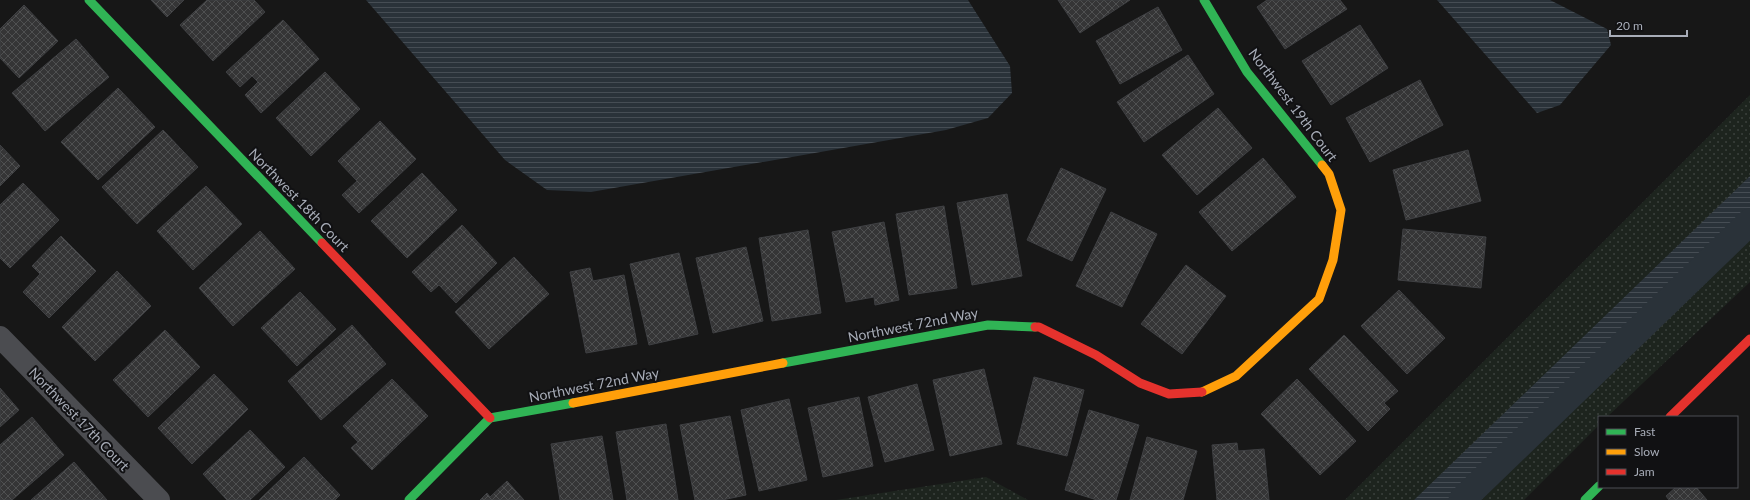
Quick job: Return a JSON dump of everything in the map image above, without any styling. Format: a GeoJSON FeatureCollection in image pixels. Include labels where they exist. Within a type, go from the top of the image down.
{"type":"FeatureCollection","features":[{"type":"Feature","properties":{"kind":"street","name":"Northwest 18th Court"},"geometry":{"type":"LineString","coordinates":[[89,0],[490,418]]}},
{"type":"Feature","properties":{"kind":"street","name":"Northwest 19th Court"},"geometry":{"type":"LineString","coordinates":[[1204,0],[1247,72],[1311,149],[1329,174],[1341,210]]}},
{"type":"Feature","properties":{"kind":"street","name":"Northwest 72nd Way"},"geometry":{"type":"LineString","coordinates":[[490,418],[988,325],[1039,327],[1096,355],[1140,383],[1169,394],[1202,392],[1236,376],[1319,299],[1333,260],[1341,210]]}},
{"type":"Feature","properties":{"kind":"street","name":"Northwest 17th Court"},"geometry":{"type":"LineString","coordinates":[[0,337],[159,500]]}},
{"type":"Feature","properties":{"kind":"street"},"geometry":{"type":"LineString","coordinates":[[1671,416],[1750,339]]}},
{"type":"Feature","properties":{"kind":"street"},"geometry":{"type":"LineString","coordinates":[[409,500],[490,418]]}},
{"type":"Feature","properties":{"kind":"street"},"geometry":{"type":"LineString","coordinates":[[1585,500],[1598,487]]}},
{"type":"Feature","properties":{"kind":"shaded area"},"geometry":{"type":"Polygon","coordinates":[[[366,0],[968,0],[1010,66],[1012,93],[988,118],[946,130],[591,192],[547,190],[505,160],[366,0]]]}},
{"type":"Feature","properties":{"kind":"shaded area"},"geometry":{"type":"Polygon","coordinates":[[[1437,0],[1550,0],[1607,29],[1611,45],[1560,105],[1537,113],[1437,0]]]}},
{"type":"Feature","properties":{"kind":"shaded area"},"geometry":{"type":"Polygon","coordinates":[[[1750,95],[1750,282],[1608,416],[1598,416],[1598,426],[1524,500],[1345,500],[1750,95]]]}},
{"type":"Feature","properties":{"kind":"shaded area"},"geometry":{"type":"Polygon","coordinates":[[[1750,176],[1750,222],[1462,500],[1414,500],[1750,176]]]}},
{"type":"Feature","properties":{"kind":"shaded area"},"geometry":{"type":"Polygon","coordinates":[[[986,477],[1028,500],[836,500],[986,477]]]}},
{"type":"Feature","properties":{"kind":"building"},"geometry":{"type":"Polygon","coordinates":[[[151,0],[184,0],[167,17],[151,0]]]}},
{"type":"Feature","properties":{"kind":"building"},"geometry":{"type":"Polygon","coordinates":[[[207,0],[254,0],[265,12],[213,61],[180,25],[207,0]]]}},
{"type":"Feature","properties":{"kind":"building"},"geometry":{"type":"Polygon","coordinates":[[[1058,0],[1130,0],[1080,33],[1058,0]]]}},
{"type":"Feature","properties":{"kind":"building"},"geometry":{"type":"Polygon","coordinates":[[[1267,0],[1340,0],[1347,9],[1285,49],[1257,7],[1267,0]]]}},
{"type":"Feature","properties":{"kind":"building"},"geometry":{"type":"Polygon","coordinates":[[[24,5],[58,41],[19,78],[0,58],[0,29],[24,5]]]}},
{"type":"Feature","properties":{"kind":"building"},"geometry":{"type":"Polygon","coordinates":[[[1158,7],[1182,50],[1120,84],[1096,41],[1158,7]]]}},
{"type":"Feature","properties":{"kind":"building"},"geometry":{"type":"Polygon","coordinates":[[[283,20],[319,59],[261,113],[245,95],[258,82],[252,76],[240,87],[226,72],[283,20]]]}},
{"type":"Feature","properties":{"kind":"building"},"geometry":{"type":"Polygon","coordinates":[[[1360,25],[1388,68],[1331,105],[1302,61],[1360,25]]]}},
{"type":"Feature","properties":{"kind":"building"},"geometry":{"type":"Polygon","coordinates":[[[76,39],[109,77],[45,131],[12,93],[76,39]]]}},
{"type":"Feature","properties":{"kind":"building"},"geometry":{"type":"Polygon","coordinates":[[[1188,55],[1214,94],[1144,142],[1117,102],[1188,55]]]}},
{"type":"Feature","properties":{"kind":"building"},"geometry":{"type":"Polygon","coordinates":[[[325,72],[360,109],[311,156],[276,118],[325,72]]]}},
{"type":"Feature","properties":{"kind":"building"},"geometry":{"type":"Polygon","coordinates":[[[1420,80],[1443,125],[1370,162],[1346,118],[1420,80]]]}},
{"type":"Feature","properties":{"kind":"building"},"geometry":{"type":"Polygon","coordinates":[[[118,88],[155,127],[98,180],[61,142],[118,88]]]}},
{"type":"Feature","properties":{"kind":"building"},"geometry":{"type":"Polygon","coordinates":[[[1218,108],[1252,148],[1197,195],[1162,155],[1218,108]]]}},
{"type":"Feature","properties":{"kind":"building"},"geometry":{"type":"Polygon","coordinates":[[[380,121],[416,159],[359,213],[342,195],[357,181],[338,161],[380,121]]]}},
{"type":"Feature","properties":{"kind":"building"},"geometry":{"type":"Polygon","coordinates":[[[163,130],[198,167],[137,224],[102,187],[163,130]]]}},
{"type":"Feature","properties":{"kind":"building"},"geometry":{"type":"Polygon","coordinates":[[[0,145],[20,166],[0,186],[0,145]]]}},
{"type":"Feature","properties":{"kind":"building"},"geometry":{"type":"Polygon","coordinates":[[[1468,150],[1481,201],[1406,220],[1393,170],[1468,150]]]}},
{"type":"Feature","properties":{"kind":"building"},"geometry":{"type":"Polygon","coordinates":[[[1263,158],[1296,197],[1232,251],[1199,212],[1263,158]]]}},
{"type":"Feature","properties":{"kind":"building"},"geometry":{"type":"Polygon","coordinates":[[[1061,168],[1106,189],[1072,261],[1027,240],[1061,168]]]}},
{"type":"Feature","properties":{"kind":"building"},"geometry":{"type":"Polygon","coordinates":[[[422,173],[457,210],[407,258],[371,221],[422,173]]]}},
{"type":"Feature","properties":{"kind":"building"},"geometry":{"type":"Polygon","coordinates":[[[23,183],[59,220],[10,268],[0,258],[0,205],[23,183]]]}},
{"type":"Feature","properties":{"kind":"building"},"geometry":{"type":"Polygon","coordinates":[[[206,186],[242,224],[193,270],[157,231],[206,186]]]}},
{"type":"Feature","properties":{"kind":"building"},"geometry":{"type":"Polygon","coordinates":[[[1007,194],[1022,276],[972,285],[957,203],[1007,194]]]}},
{"type":"Feature","properties":{"kind":"building"},"geometry":{"type":"Polygon","coordinates":[[[944,206],[957,288],[909,295],[896,214],[944,206]]]}},
{"type":"Feature","properties":{"kind":"building"},"geometry":{"type":"Polygon","coordinates":[[[1111,212],[1157,234],[1122,307],[1076,286],[1111,212]]]}},
{"type":"Feature","properties":{"kind":"building"},"geometry":{"type":"Polygon","coordinates":[[[884,222],[899,300],[875,305],[874,297],[846,302],[832,232],[884,222]]]}},
{"type":"Feature","properties":{"kind":"building"},"geometry":{"type":"Polygon","coordinates":[[[462,225],[497,263],[456,303],[439,285],[431,292],[412,272],[462,225]]]}},
{"type":"Feature","properties":{"kind":"building"},"geometry":{"type":"Polygon","coordinates":[[[1403,229],[1486,237],[1481,288],[1398,280],[1403,229]]]}},
{"type":"Feature","properties":{"kind":"building"},"geometry":{"type":"Polygon","coordinates":[[[808,230],[821,313],[772,321],[759,238],[808,230]]]}},
{"type":"Feature","properties":{"kind":"building"},"geometry":{"type":"Polygon","coordinates":[[[260,231],[295,269],[233,326],[199,288],[260,231]]]}},
{"type":"Feature","properties":{"kind":"building"},"geometry":{"type":"Polygon","coordinates":[[[61,236],[96,271],[49,318],[23,292],[40,274],[32,266],[61,236]]]}},
{"type":"Feature","properties":{"kind":"building"},"geometry":{"type":"Polygon","coordinates":[[[746,247],[763,321],[713,333],[696,258],[746,247]]]}},
{"type":"Feature","properties":{"kind":"building"},"geometry":{"type":"Polygon","coordinates":[[[679,253],[698,334],[649,345],[630,264],[679,253]]]}},
{"type":"Feature","properties":{"kind":"building"},"geometry":{"type":"Polygon","coordinates":[[[514,257],[549,294],[489,349],[455,312],[514,257]]]}},
{"type":"Feature","properties":{"kind":"building"},"geometry":{"type":"Polygon","coordinates":[[[1186,265],[1226,296],[1182,354],[1141,324],[1186,265]]]}},
{"type":"Feature","properties":{"kind":"building"},"geometry":{"type":"Polygon","coordinates":[[[590,268],[593,281],[624,275],[637,344],[586,353],[570,272],[590,268]]]}},
{"type":"Feature","properties":{"kind":"building"},"geometry":{"type":"Polygon","coordinates":[[[117,271],[151,306],[95,361],[62,327],[117,271]]]}},
{"type":"Feature","properties":{"kind":"building"},"geometry":{"type":"Polygon","coordinates":[[[1399,290],[1445,338],[1407,374],[1361,326],[1399,290]]]}},
{"type":"Feature","properties":{"kind":"building"},"geometry":{"type":"Polygon","coordinates":[[[300,292],[336,329],[297,366],[261,328],[300,292]]]}},
{"type":"Feature","properties":{"kind":"building"},"geometry":{"type":"Polygon","coordinates":[[[352,325],[386,364],[321,420],[288,381],[352,325]]]}},
{"type":"Feature","properties":{"kind":"building"},"geometry":{"type":"Polygon","coordinates":[[[165,330],[200,367],[148,417],[113,380],[165,330]]]}},
{"type":"Feature","properties":{"kind":"building"},"geometry":{"type":"Polygon","coordinates":[[[1344,335],[1398,391],[1384,403],[1390,409],[1368,431],[1309,369],[1344,335]]]}},
{"type":"Feature","properties":{"kind":"building"},"geometry":{"type":"Polygon","coordinates":[[[984,369],[1002,444],[950,456],[933,380],[984,369]]]}},
{"type":"Feature","properties":{"kind":"building"},"geometry":{"type":"Polygon","coordinates":[[[214,374],[248,409],[192,464],[158,428],[214,374]]]}},
{"type":"Feature","properties":{"kind":"building"},"geometry":{"type":"Polygon","coordinates":[[[1034,377],[1084,390],[1067,456],[1017,444],[1034,377]]]}},
{"type":"Feature","properties":{"kind":"building"},"geometry":{"type":"Polygon","coordinates":[[[392,379],[428,416],[372,470],[351,448],[358,442],[343,426],[392,379]]]}},
{"type":"Feature","properties":{"kind":"building"},"geometry":{"type":"Polygon","coordinates":[[[1297,379],[1356,441],[1320,475],[1261,414],[1297,379]]]}},
{"type":"Feature","properties":{"kind":"building"},"geometry":{"type":"Polygon","coordinates":[[[917,384],[934,450],[885,462],[868,397],[917,384]]]}},
{"type":"Feature","properties":{"kind":"building"},"geometry":{"type":"Polygon","coordinates":[[[0,388],[19,410],[0,427],[0,388]]]}},
{"type":"Feature","properties":{"kind":"building"},"geometry":{"type":"Polygon","coordinates":[[[859,397],[873,466],[823,477],[808,408],[859,397]]]}},
{"type":"Feature","properties":{"kind":"building"},"geometry":{"type":"Polygon","coordinates":[[[789,399],[807,480],[759,491],[741,410],[789,399]]]}},
{"type":"Feature","properties":{"kind":"building"},"geometry":{"type":"Polygon","coordinates":[[[1089,410],[1139,425],[1116,500],[1097,500],[1065,490],[1089,410]]]}},
{"type":"Feature","properties":{"kind":"building"},"geometry":{"type":"Polygon","coordinates":[[[730,416],[746,495],[722,500],[695,500],[680,425],[730,416]]]}},
{"type":"Feature","properties":{"kind":"building"},"geometry":{"type":"Polygon","coordinates":[[[32,417],[64,455],[12,500],[0,500],[0,445],[32,417]]]}},
{"type":"Feature","properties":{"kind":"building"},"geometry":{"type":"Polygon","coordinates":[[[666,424],[678,500],[627,500],[616,432],[666,424]]]}},
{"type":"Feature","properties":{"kind":"building"},"geometry":{"type":"Polygon","coordinates":[[[250,430],[285,467],[250,500],[227,500],[203,474],[250,430]]]}},
{"type":"Feature","properties":{"kind":"building"},"geometry":{"type":"Polygon","coordinates":[[[602,436],[613,500],[560,500],[551,444],[602,436]]]}},
{"type":"Feature","properties":{"kind":"building"},"geometry":{"type":"Polygon","coordinates":[[[1147,437],[1197,451],[1183,500],[1130,500],[1147,437]]]}},
{"type":"Feature","properties":{"kind":"building"},"geometry":{"type":"Polygon","coordinates":[[[1237,443],[1238,451],[1264,449],[1269,500],[1217,500],[1212,445],[1237,443]]]}},
{"type":"Feature","properties":{"kind":"building"},"geometry":{"type":"Polygon","coordinates":[[[304,457],[340,495],[335,500],[259,500],[304,457]]]}},
{"type":"Feature","properties":{"kind":"building"},"geometry":{"type":"Polygon","coordinates":[[[74,462],[107,500],[31,500],[74,462]]]}},
{"type":"Feature","properties":{"kind":"building"},"geometry":{"type":"Polygon","coordinates":[[[507,481],[524,500],[480,500],[487,493],[490,497],[507,481]]]}},
{"type":"Feature","properties":{"kind":"building"},"geometry":{"type":"Polygon","coordinates":[[[1675,488],[1697,488],[1707,500],[1669,500],[1666,496],[1675,488]]]}},
{"type":"Feature","properties":{"kind":"waterway"},"geometry":{"type":"LineString","coordinates":[[1462,500],[1750,222]]}},
{"type":"Feature","properties":{"kind":"traffic: fast"},"geometry":{"type":"LineString","coordinates":[[89,0],[322,243]]}},
{"type":"Feature","properties":{"kind":"traffic: fast"},"geometry":{"type":"LineString","coordinates":[[1204,0],[1247,72],[1322,165]]}},
{"type":"Feature","properties":{"kind":"traffic: fast"},"geometry":{"type":"LineString","coordinates":[[783,363],[988,325],[1035,327]]}},
{"type":"Feature","properties":{"kind":"traffic: fast"},"geometry":{"type":"LineString","coordinates":[[409,500],[490,418],[573,403]]}},
{"type":"Feature","properties":{"kind":"traffic: fast"},"geometry":{"type":"LineString","coordinates":[[1585,500],[1598,487]]}},
{"type":"Feature","properties":{"kind":"traffic: slow"},"geometry":{"type":"LineString","coordinates":[[1202,392],[1236,376],[1319,299],[1333,260],[1341,210],[1329,174],[1322,165]]}},
{"type":"Feature","properties":{"kind":"traffic: slow"},"geometry":{"type":"LineString","coordinates":[[573,403],[783,363]]}},
{"type":"Feature","properties":{"kind":"traffic: jam"},"geometry":{"type":"LineString","coordinates":[[322,243],[490,418]]}},
{"type":"Feature","properties":{"kind":"traffic: jam"},"geometry":{"type":"LineString","coordinates":[[1035,327],[1039,327],[1096,355],[1140,383],[1169,394],[1202,392]]}},
{"type":"Feature","properties":{"kind":"traffic: jam"},"geometry":{"type":"LineString","coordinates":[[1671,416],[1750,339]]}}]}
